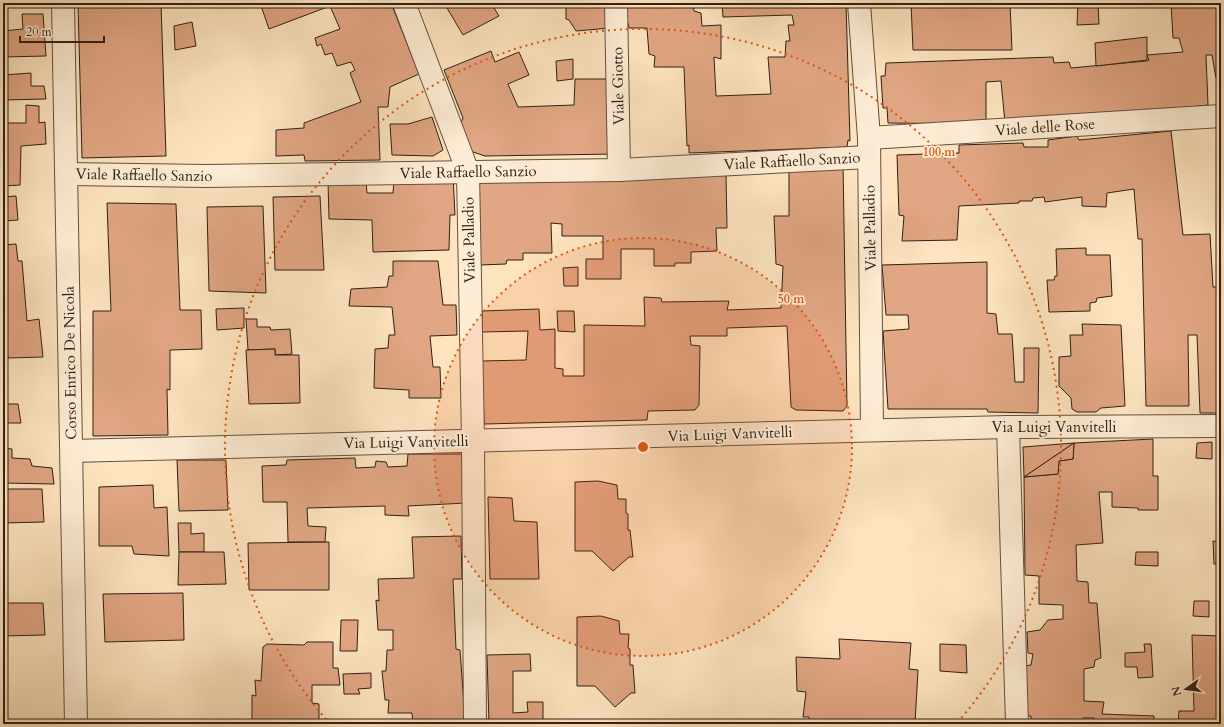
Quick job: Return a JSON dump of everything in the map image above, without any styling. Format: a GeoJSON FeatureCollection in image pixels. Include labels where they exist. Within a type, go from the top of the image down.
{"type":"FeatureCollection","features":[{"type":"Feature","properties":{"kind":"street","name":"Corso Enrico De Nicola"},"geometry":{"type":"LineString","coordinates":[[63,3],[76,724]]}},
{"type":"Feature","properties":{"kind":"street","name":"Viale Palladio"},"geometry":{"type":"LineString","coordinates":[[404,3],[468,172],[473,440],[475,724]]}},
{"type":"Feature","properties":{"kind":"street","name":"Viale Giotto"},"geometry":{"type":"LineString","coordinates":[[616,3],[619,170]]}},
{"type":"Feature","properties":{"kind":"street","name":"Viale Palladio"},"geometry":{"type":"LineString","coordinates":[[859,3],[869,148],[872,430]]}},
{"type":"Feature","properties":{"kind":"street","name":"Viale delle Rose"},"geometry":{"type":"LineString","coordinates":[[869,148],[1221,116]]}},
{"type":"Feature","properties":{"kind":"street","name":"Viale Raffaello Sanzio"},"geometry":{"type":"LineString","coordinates":[[67,174],[207,176],[619,170],[869,148]]}},
{"type":"Feature","properties":{"kind":"street","name":"Via Luigi Vanvitelli"},"geometry":{"type":"LineString","coordinates":[[72,451],[1008,427],[1221,426]]}},
{"type":"Feature","properties":{"kind":"street"},"geometry":{"type":"LineString","coordinates":[[1008,427],[1017,724]]}},
{"type":"Feature","properties":{"kind":"building"},"geometry":{"type":"Polygon","coordinates":[[[78,3],[161,3],[166,156],[82,158],[78,3]]]}},
{"type":"Feature","properties":{"kind":"building"},"geometry":{"type":"Polygon","coordinates":[[[260,3],[391,3],[419,74],[390,87],[388,107],[378,107],[380,160],[305,161],[304,155],[276,156],[276,130],[304,128],[304,123],[361,102],[350,73],[355,70],[351,62],[337,66],[332,53],[325,55],[321,44],[317,46],[315,38],[340,29],[330,6],[269,29],[260,3]]]}},
{"type":"Feature","properties":{"kind":"building"},"geometry":{"type":"Polygon","coordinates":[[[444,3],[491,3],[499,16],[463,35],[444,3]]]}},
{"type":"Feature","properties":{"kind":"building"},"geometry":{"type":"Polygon","coordinates":[[[557,3],[609,3],[610,28],[576,31],[569,20],[566,19],[566,6],[557,6],[557,3]]]}},
{"type":"Feature","properties":{"kind":"building"},"geometry":{"type":"Polygon","coordinates":[[[625,3],[693,3],[694,11],[701,13],[702,26],[721,25],[721,59],[714,57],[716,96],[771,94],[768,57],[785,57],[786,41],[790,41],[788,25],[794,25],[792,15],[723,17],[722,3],[846,3],[850,141],[848,140],[847,147],[689,153],[689,145],[687,146],[684,67],[654,67],[655,56],[649,54],[647,28],[629,28],[628,23],[626,23],[625,3]]]}},
{"type":"Feature","properties":{"kind":"building"},"geometry":{"type":"Polygon","coordinates":[[[911,3],[1010,3],[1012,50],[913,50],[911,3]]]}},
{"type":"Feature","properties":{"kind":"building"},"geometry":{"type":"Polygon","coordinates":[[[1078,3],[1098,3],[1099,24],[1077,25],[1078,3]]]}},
{"type":"Feature","properties":{"kind":"building"},"geometry":{"type":"Polygon","coordinates":[[[1171,3],[1221,3],[1221,78],[1216,78],[1212,55],[1206,55],[1208,105],[1038,125],[1005,123],[1001,81],[986,82],[986,124],[888,123],[887,108],[883,108],[881,76],[885,76],[886,63],[1053,57],[1054,63],[1069,62],[1071,68],[1146,61],[1149,60],[1147,55],[1183,52],[1179,38],[1173,38],[1171,3]]]}},
{"type":"Feature","properties":{"kind":"building"},"geometry":{"type":"Polygon","coordinates":[[[22,14],[43,14],[46,56],[3,57],[3,31],[23,29],[22,14]]]}},
{"type":"Feature","properties":{"kind":"building"},"geometry":{"type":"Polygon","coordinates":[[[192,22],[196,46],[175,50],[174,26],[192,22]]]}},
{"type":"Feature","properties":{"kind":"building"},"geometry":{"type":"Polygon","coordinates":[[[1147,37],[1147,60],[1096,66],[1095,43],[1147,37]]]}},
{"type":"Feature","properties":{"kind":"building"},"geometry":{"type":"Polygon","coordinates":[[[491,51],[495,62],[519,52],[529,75],[508,84],[518,107],[574,105],[575,79],[615,79],[616,154],[485,156],[473,152],[468,147],[460,124],[463,118],[444,70],[491,51]]]}},
{"type":"Feature","properties":{"kind":"building"},"geometry":{"type":"Polygon","coordinates":[[[573,59],[573,79],[557,81],[556,61],[573,59]]]}},
{"type":"Feature","properties":{"kind":"building"},"geometry":{"type":"Polygon","coordinates":[[[31,73],[31,86],[44,86],[46,99],[3,100],[3,75],[31,73]]]}},
{"type":"Feature","properties":{"kind":"building"},"geometry":{"type":"Polygon","coordinates":[[[26,105],[39,106],[39,123],[45,122],[46,144],[21,146],[20,185],[3,186],[3,123],[26,123],[26,105]]]}},
{"type":"Feature","properties":{"kind":"building"},"geometry":{"type":"Polygon","coordinates":[[[432,117],[443,150],[433,156],[392,155],[390,124],[408,124],[432,117]]]}},
{"type":"Feature","properties":{"kind":"building"},"geometry":{"type":"Polygon","coordinates":[[[1171,131],[1183,235],[1210,234],[1213,287],[1221,287],[1221,413],[1200,413],[1197,335],[1188,335],[1189,406],[1146,406],[1142,239],[1138,239],[1134,189],[1107,193],[1106,207],[1082,206],[1082,197],[1045,202],[1044,197],[1033,198],[1032,201],[1019,201],[1019,203],[959,206],[957,240],[902,241],[904,216],[899,215],[897,155],[959,153],[959,145],[1023,143],[1024,147],[1048,147],[1048,140],[1077,136],[1079,140],[1171,131]]]}},
{"type":"Feature","properties":{"kind":"building"},"geometry":{"type":"Polygon","coordinates":[[[789,165],[843,165],[847,406],[843,411],[796,410],[791,407],[787,326],[727,328],[727,336],[690,336],[691,345],[700,346],[699,405],[695,410],[648,411],[647,420],[484,424],[482,361],[526,360],[528,331],[482,332],[482,311],[539,309],[540,330],[555,329],[555,368],[563,369],[563,376],[584,376],[584,325],[645,326],[644,297],[661,298],[662,302],[729,301],[727,310],[781,308],[783,266],[776,264],[774,216],[789,216],[789,165]]]}},
{"type":"Feature","properties":{"kind":"building"},"geometry":{"type":"Polygon","coordinates":[[[453,175],[455,215],[450,215],[449,250],[373,252],[372,220],[329,219],[328,182],[366,181],[367,193],[393,193],[394,180],[453,175]]]}},
{"type":"Feature","properties":{"kind":"building"},"geometry":{"type":"Polygon","coordinates":[[[726,175],[727,228],[716,228],[717,251],[691,252],[691,263],[675,263],[675,266],[654,266],[654,249],[621,249],[621,279],[586,279],[586,259],[603,259],[603,236],[562,236],[562,224],[551,223],[552,253],[523,253],[523,260],[507,260],[506,264],[480,265],[474,182],[726,175]]]}},
{"type":"Feature","properties":{"kind":"building"},"geometry":{"type":"Polygon","coordinates":[[[16,196],[18,220],[3,221],[3,197],[16,196]]]}},
{"type":"Feature","properties":{"kind":"building"},"geometry":{"type":"Polygon","coordinates":[[[320,196],[324,270],[275,270],[273,197],[320,196]]]}},
{"type":"Feature","properties":{"kind":"building"},"geometry":{"type":"Polygon","coordinates":[[[107,203],[176,204],[180,310],[201,310],[202,349],[170,350],[170,390],[167,389],[168,435],[93,436],[93,311],[111,311],[107,203]]]}},
{"type":"Feature","properties":{"kind":"building"},"geometry":{"type":"Polygon","coordinates":[[[263,206],[266,293],[209,291],[207,207],[263,206]]]}},
{"type":"Feature","properties":{"kind":"building"},"geometry":{"type":"Polygon","coordinates":[[[16,244],[18,261],[22,261],[27,321],[39,319],[43,357],[8,358],[8,355],[3,355],[3,245],[16,244]]]}},
{"type":"Feature","properties":{"kind":"building"},"geometry":{"type":"Polygon","coordinates":[[[1086,248],[1086,255],[1110,255],[1112,296],[1097,298],[1096,302],[1090,303],[1090,311],[1049,312],[1047,280],[1054,280],[1055,276],[1057,276],[1056,249],[1086,248]]]}},
{"type":"Feature","properties":{"kind":"building"},"geometry":{"type":"Polygon","coordinates":[[[393,261],[438,261],[443,305],[456,305],[457,335],[430,336],[433,367],[440,367],[441,398],[409,398],[409,390],[374,388],[375,349],[388,348],[389,335],[395,335],[392,307],[349,306],[351,289],[387,287],[389,276],[393,276],[393,261]]]}},
{"type":"Feature","properties":{"kind":"building"},"geometry":{"type":"Polygon","coordinates":[[[987,262],[987,313],[996,314],[998,334],[1012,334],[1015,382],[1024,382],[1024,348],[1039,348],[1038,413],[988,412],[987,409],[888,409],[883,331],[909,329],[908,315],[886,315],[882,265],[987,262]]]}},
{"type":"Feature","properties":{"kind":"building"},"geometry":{"type":"Polygon","coordinates":[[[578,267],[578,286],[564,286],[563,268],[578,267]]]}},
{"type":"Feature","properties":{"kind":"building"},"geometry":{"type":"Polygon","coordinates":[[[244,308],[244,328],[217,330],[216,309],[244,308]]]}},
{"type":"Feature","properties":{"kind":"building"},"geometry":{"type":"Polygon","coordinates":[[[557,311],[574,311],[575,332],[558,331],[557,311]]]}},
{"type":"Feature","properties":{"kind":"building"},"geometry":{"type":"Polygon","coordinates":[[[246,319],[257,319],[257,327],[270,327],[271,330],[290,329],[292,354],[275,355],[275,349],[248,350],[246,319]]]}},
{"type":"Feature","properties":{"kind":"building"},"geometry":{"type":"Polygon","coordinates":[[[1082,324],[1121,325],[1125,406],[1101,408],[1096,412],[1077,412],[1072,409],[1071,398],[1059,386],[1059,357],[1071,356],[1070,335],[1083,335],[1082,324]]]}},
{"type":"Feature","properties":{"kind":"building"},"geometry":{"type":"Polygon","coordinates":[[[275,349],[275,355],[299,355],[300,403],[249,404],[246,350],[275,349]]]}},
{"type":"Feature","properties":{"kind":"building"},"geometry":{"type":"Polygon","coordinates":[[[3,404],[18,404],[21,423],[6,423],[3,404]]]}},
{"type":"Feature","properties":{"kind":"building"},"geometry":{"type":"Polygon","coordinates":[[[1153,439],[1153,476],[1158,476],[1158,510],[1138,510],[1138,508],[1112,507],[1112,492],[1099,492],[1103,543],[1076,545],[1077,581],[1088,582],[1089,603],[1097,603],[1101,658],[1095,660],[1094,667],[1084,669],[1084,701],[1104,702],[1102,714],[1154,716],[1154,724],[1095,724],[1094,718],[1083,718],[1084,724],[1031,724],[1031,716],[1027,716],[1025,666],[1031,665],[1033,654],[1028,653],[1027,632],[1040,630],[1048,620],[1063,619],[1063,605],[1039,604],[1039,576],[1025,575],[1024,477],[1058,474],[1059,461],[1073,459],[1074,443],[1153,439]]]}},
{"type":"Feature","properties":{"kind":"building"},"geometry":{"type":"Polygon","coordinates":[[[1212,442],[1212,459],[1196,458],[1197,443],[1212,442]]]}},
{"type":"Feature","properties":{"kind":"building"},"geometry":{"type":"Polygon","coordinates":[[[1074,443],[1024,477],[1023,447],[1074,443]]]}},
{"type":"Feature","properties":{"kind":"building"},"geometry":{"type":"Polygon","coordinates":[[[1074,443],[1073,459],[1059,461],[1058,474],[1024,477],[1074,443]]]}},
{"type":"Feature","properties":{"kind":"building"},"geometry":{"type":"Polygon","coordinates":[[[3,448],[12,449],[12,458],[30,459],[32,466],[52,468],[54,484],[3,483],[3,448]]]}},
{"type":"Feature","properties":{"kind":"building"},"geometry":{"type":"Polygon","coordinates":[[[1218,449],[1221,449],[1221,533],[1220,533],[1218,449]]]}},
{"type":"Feature","properties":{"kind":"building"},"geometry":{"type":"Polygon","coordinates":[[[408,454],[464,454],[466,503],[408,506],[409,516],[385,515],[385,506],[307,508],[308,526],[326,527],[325,542],[288,542],[287,502],[263,502],[262,466],[286,465],[287,460],[355,458],[356,468],[375,467],[376,461],[386,462],[388,467],[407,466],[408,454]]]}},
{"type":"Feature","properties":{"kind":"building"},"geometry":{"type":"Polygon","coordinates":[[[177,460],[226,460],[228,510],[179,511],[177,460]]]}},
{"type":"Feature","properties":{"kind":"building"},"geometry":{"type":"Polygon","coordinates":[[[598,481],[617,485],[618,499],[626,499],[628,530],[630,530],[633,557],[629,557],[613,571],[592,551],[575,551],[575,482],[598,481]]]}},
{"type":"Feature","properties":{"kind":"building"},"geometry":{"type":"Polygon","coordinates":[[[153,485],[154,508],[167,507],[169,556],[134,554],[132,546],[99,546],[99,487],[153,485]]]}},
{"type":"Feature","properties":{"kind":"building"},"geometry":{"type":"Polygon","coordinates":[[[3,489],[42,489],[44,522],[3,523],[3,489]]]}},
{"type":"Feature","properties":{"kind":"building"},"geometry":{"type":"Polygon","coordinates":[[[488,497],[512,498],[514,521],[537,522],[539,579],[490,579],[488,497]]]}},
{"type":"Feature","properties":{"kind":"building"},"geometry":{"type":"Polygon","coordinates":[[[178,523],[191,523],[191,534],[204,533],[204,552],[179,552],[178,523]]]}},
{"type":"Feature","properties":{"kind":"building"},"geometry":{"type":"Polygon","coordinates":[[[461,536],[462,579],[453,579],[456,649],[460,650],[465,719],[463,720],[463,724],[413,724],[412,713],[388,713],[389,700],[385,700],[382,671],[386,671],[387,650],[393,650],[393,630],[378,630],[376,600],[379,601],[378,579],[414,578],[412,537],[461,536]]]}},
{"type":"Feature","properties":{"kind":"building"},"geometry":{"type":"Polygon","coordinates":[[[1213,541],[1221,542],[1221,564],[1214,564],[1213,541]]]}},
{"type":"Feature","properties":{"kind":"building"},"geometry":{"type":"Polygon","coordinates":[[[329,542],[329,590],[249,590],[248,543],[329,542]]]}},
{"type":"Feature","properties":{"kind":"building"},"geometry":{"type":"Polygon","coordinates":[[[179,552],[224,552],[226,584],[178,585],[179,552]]]}},
{"type":"Feature","properties":{"kind":"building"},"geometry":{"type":"Polygon","coordinates":[[[1136,552],[1158,552],[1158,566],[1135,565],[1136,552]]]}},
{"type":"Feature","properties":{"kind":"building"},"geometry":{"type":"Polygon","coordinates":[[[183,593],[184,640],[105,642],[103,594],[183,593]]]}},
{"type":"Feature","properties":{"kind":"building"},"geometry":{"type":"Polygon","coordinates":[[[1194,601],[1209,601],[1209,617],[1193,616],[1194,601]]]}},
{"type":"Feature","properties":{"kind":"building"},"geometry":{"type":"Polygon","coordinates":[[[3,603],[43,603],[45,635],[3,636],[3,603]]]}},
{"type":"Feature","properties":{"kind":"building"},"geometry":{"type":"Polygon","coordinates":[[[601,616],[619,621],[620,634],[629,634],[628,648],[630,649],[630,665],[633,665],[635,693],[631,693],[615,707],[595,686],[577,686],[577,617],[601,616]]]}},
{"type":"Feature","properties":{"kind":"building"},"geometry":{"type":"Polygon","coordinates":[[[341,620],[358,620],[357,651],[340,651],[341,620]]]}},
{"type":"Feature","properties":{"kind":"building"},"geometry":{"type":"Polygon","coordinates":[[[1192,635],[1221,636],[1221,724],[1178,724],[1179,711],[1194,711],[1192,635]]]}},
{"type":"Feature","properties":{"kind":"building"},"geometry":{"type":"Polygon","coordinates":[[[839,639],[911,643],[909,669],[918,670],[915,724],[809,724],[809,717],[803,717],[806,692],[797,691],[796,657],[840,659],[839,639]]]}},
{"type":"Feature","properties":{"kind":"building"},"geometry":{"type":"Polygon","coordinates":[[[307,642],[333,642],[333,668],[338,668],[340,685],[312,685],[312,703],[319,704],[319,724],[252,724],[252,695],[256,696],[255,680],[261,681],[263,647],[267,644],[304,645],[307,642]]]}},
{"type":"Feature","properties":{"kind":"building"},"geometry":{"type":"Polygon","coordinates":[[[940,644],[966,645],[967,673],[940,671],[940,644]]]}},
{"type":"Feature","properties":{"kind":"building"},"geometry":{"type":"Polygon","coordinates":[[[1144,644],[1151,644],[1153,677],[1138,678],[1137,667],[1125,667],[1125,653],[1145,652],[1144,644]]]}},
{"type":"Feature","properties":{"kind":"building"},"geometry":{"type":"Polygon","coordinates":[[[530,654],[531,671],[513,671],[513,713],[528,712],[527,702],[543,702],[543,724],[489,724],[487,655],[530,654]]]}},
{"type":"Feature","properties":{"kind":"building"},"geometry":{"type":"Polygon","coordinates":[[[371,673],[371,688],[358,689],[360,694],[344,694],[343,674],[371,673]]]}},
{"type":"Feature","properties":{"kind":"building"},"geometry":{"type":"Polygon","coordinates":[[[379,722],[401,722],[401,724],[379,724],[379,722]]]}}]}
